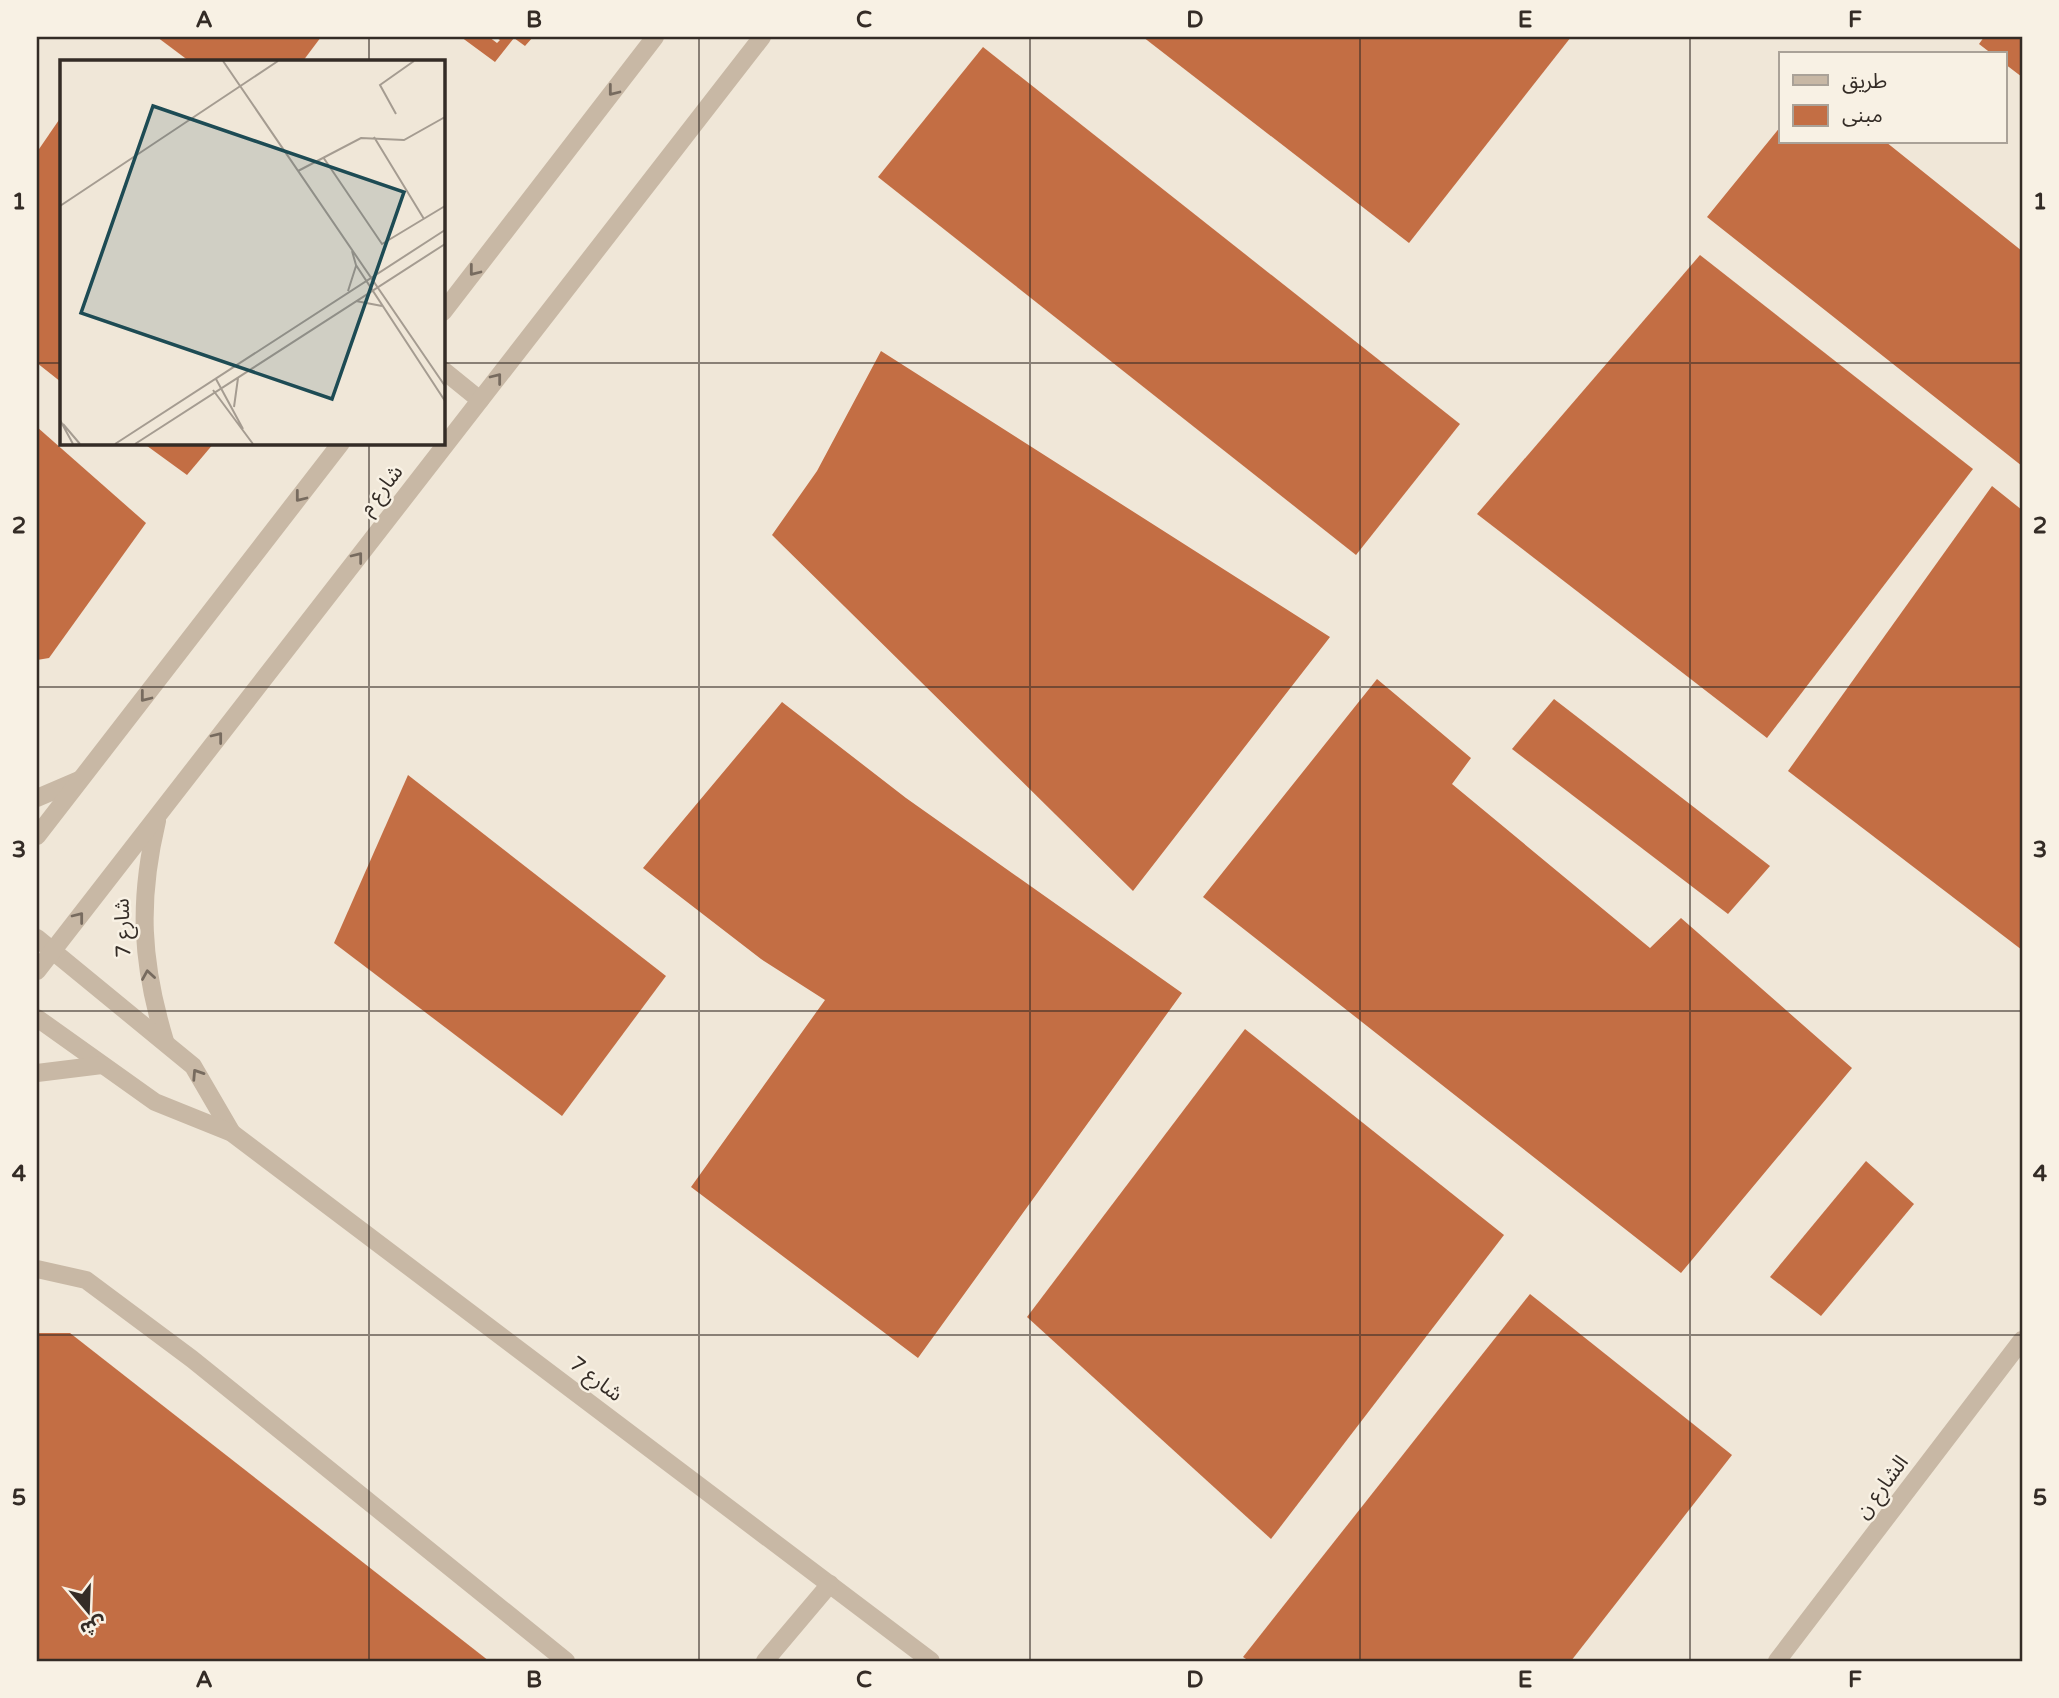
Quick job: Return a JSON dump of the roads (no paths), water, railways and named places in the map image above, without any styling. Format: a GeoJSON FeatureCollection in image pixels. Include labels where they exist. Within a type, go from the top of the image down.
{"type":"FeatureCollection","features":[{"type":"Feature","properties":{"kind":"street"},"geometry":{"type":"LineString","coordinates":[[444,311],[655,37]]}},
{"type":"Feature","properties":{"kind":"street","name":"شارع م"},"geometry":{"type":"LineString","coordinates":[[37,971],[762,37]]}},
{"type":"Feature","properties":{"kind":"street"},"geometry":{"type":"LineString","coordinates":[[444,371],[480,400]]}},
{"type":"Feature","properties":{"kind":"street"},"geometry":{"type":"LineString","coordinates":[[37,836],[340,444]]}},
{"type":"Feature","properties":{"kind":"street"},"geometry":{"type":"LineString","coordinates":[[37,798],[82,779]]}},
{"type":"Feature","properties":{"kind":"street","name":"شارع 7"},"geometry":{"type":"LineString","coordinates":[[159,814],[148,859],[143,905],[144,951],[152,997],[165,1041]]}},
{"type":"Feature","properties":{"kind":"street","name":"شارع 7"},"geometry":{"type":"LineString","coordinates":[[37,938],[193,1066],[232,1133]]}},
{"type":"Feature","properties":{"kind":"street","name":"شارع 7"},"geometry":{"type":"LineString","coordinates":[[37,1018],[155,1102],[232,1133],[932,1661]]}},
{"type":"Feature","properties":{"kind":"street"},"geometry":{"type":"LineString","coordinates":[[37,1073],[102,1065]]}},
{"type":"Feature","properties":{"kind":"street"},"geometry":{"type":"LineString","coordinates":[[37,1269],[86,1280],[108,1296],[192,1359],[566,1661]]}},
{"type":"Feature","properties":{"kind":"street","name":"الشارع ن"},"geometry":{"type":"LineString","coordinates":[[1777,1661],[2022,1340]]}},
{"type":"Feature","properties":{"kind":"street"},"geometry":{"type":"LineString","coordinates":[[765,1661],[830,1584]]}}]}
